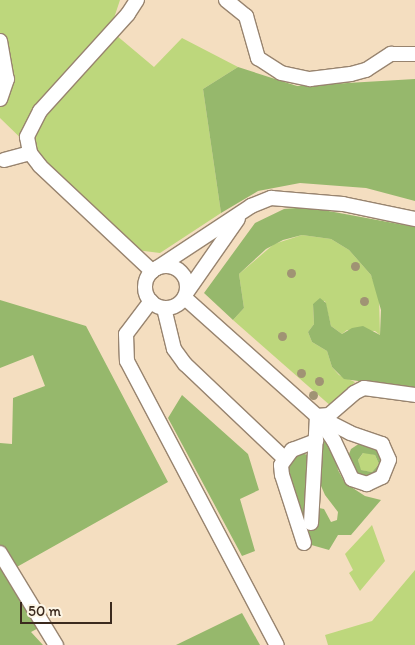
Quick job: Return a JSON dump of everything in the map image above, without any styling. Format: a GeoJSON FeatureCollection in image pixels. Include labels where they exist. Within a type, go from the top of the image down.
{"type":"FeatureCollection","features":[{"type":"Feature","properties":{"kind":"street"},"geometry":{"type":"LineString","coordinates":[[137,0],[128,14],[40,111],[27,137],[30,154],[154,269]]}},
{"type":"Feature","properties":{"kind":"street"},"geometry":{"type":"LineString","coordinates":[[226,0],[246,16],[258,58],[281,73],[310,79],[344,76],[366,70],[391,54],[415,54]]}},
{"type":"Feature","properties":{"kind":"street"},"geometry":{"type":"LineString","coordinates":[[0,41],[6,79],[0,99]]}},
{"type":"Feature","properties":{"kind":"street"},"geometry":{"type":"LineString","coordinates":[[4,160],[30,154]]}},
{"type":"Feature","properties":{"kind":"street"},"geometry":{"type":"LineString","coordinates":[[243,212],[186,295],[176,306],[164,308],[151,301],[145,287],[154,269],[243,212],[265,200],[285,198],[361,207],[415,219]]}},
{"type":"Feature","properties":{"kind":"street"},"geometry":{"type":"LineString","coordinates":[[154,269],[168,266],[180,270],[186,280],[186,295],[317,416],[334,441],[352,479],[368,484],[382,477],[389,460],[382,444],[350,433],[317,416]]}},
{"type":"Feature","properties":{"kind":"street"},"geometry":{"type":"LineString","coordinates":[[151,301],[126,334],[124,346],[127,361],[277,645]]}},
{"type":"Feature","properties":{"kind":"street"},"geometry":{"type":"LineString","coordinates":[[164,308],[174,349],[185,364],[284,458]]}},
{"type":"Feature","properties":{"kind":"street"},"geometry":{"type":"LineString","coordinates":[[317,416],[329,415],[354,393],[364,388],[415,395]]}},
{"type":"Feature","properties":{"kind":"street"},"geometry":{"type":"LineString","coordinates":[[311,523],[317,416]]}},
{"type":"Feature","properties":{"kind":"street"},"geometry":{"type":"LineString","coordinates":[[304,543],[282,475],[284,458],[292,450],[316,441]]}},
{"type":"Feature","properties":{"kind":"street"},"geometry":{"type":"LineString","coordinates":[[0,553],[56,645]]}},
{"type":"Feature","properties":{"kind":"green space"},"geometry":{"type":"Polygon","coordinates":[[[0,0],[120,0],[110,30],[154,67],[182,38],[238,67],[203,89],[221,213],[160,253],[136,250],[0,118],[0,0]]]}},
{"type":"Feature","properties":{"kind":"green space"},"geometry":{"type":"Polygon","coordinates":[[[238,67],[297,86],[415,79],[415,201],[366,188],[300,183],[258,191],[221,213],[203,89],[238,67]]]}},
{"type":"Feature","properties":{"kind":"green space"},"geometry":{"type":"Polygon","coordinates":[[[307,207],[415,227],[415,389],[344,379],[332,367],[327,351],[312,342],[308,332],[314,324],[313,304],[320,298],[326,303],[331,326],[342,334],[352,328],[363,326],[380,335],[381,310],[371,275],[349,250],[331,239],[302,235],[283,240],[266,249],[239,274],[244,308],[233,320],[204,293],[255,223],[284,209],[307,207]]]}},
{"type":"Feature","properties":{"kind":"green space"},"geometry":{"type":"Polygon","coordinates":[[[302,235],[331,239],[349,250],[371,275],[379,297],[380,335],[375,331],[347,330],[342,334],[331,326],[325,301],[313,304],[314,324],[308,332],[312,342],[327,351],[332,367],[339,375],[355,382],[332,407],[233,320],[244,308],[239,274],[274,244],[302,235]]]}},
{"type":"Feature","properties":{"kind":"green space"},"geometry":{"type":"Polygon","coordinates":[[[0,300],[86,326],[168,482],[15,568],[48,623],[31,632],[43,645],[0,645],[0,443],[12,444],[13,398],[45,386],[33,355],[0,368],[0,300]]]}},
{"type":"Feature","properties":{"kind":"green space"},"geometry":{"type":"Polygon","coordinates":[[[182,395],[248,454],[259,490],[240,499],[255,551],[242,556],[168,418],[182,395]]]}},
{"type":"Feature","properties":{"kind":"green space"},"geometry":{"type":"Polygon","coordinates":[[[322,434],[336,457],[338,470],[345,483],[365,496],[381,500],[351,535],[338,535],[329,550],[308,544],[287,476],[290,460],[301,453],[308,455],[310,528],[313,531],[319,508],[324,509],[331,522],[337,520],[338,512],[325,495],[318,479],[322,434]]]}},
{"type":"Feature","properties":{"kind":"green space"},"geometry":{"type":"Polygon","coordinates":[[[360,443],[376,446],[383,461],[379,471],[370,477],[359,477],[347,459],[351,449],[360,443]],[[363,453],[358,460],[361,470],[372,472],[379,464],[375,455],[363,453]]]}},
{"type":"Feature","properties":{"kind":"green space"},"geometry":{"type":"Polygon","coordinates":[[[364,452],[375,455],[379,464],[372,472],[360,470],[358,460],[364,452]]]}},
{"type":"Feature","properties":{"kind":"green space"},"geometry":{"type":"Polygon","coordinates":[[[372,525],[385,561],[360,591],[349,573],[353,570],[345,554],[372,525]]]}},
{"type":"Feature","properties":{"kind":"green space"},"geometry":{"type":"Polygon","coordinates":[[[415,570],[415,645],[328,645],[325,635],[372,621],[415,570]]]}},
{"type":"Feature","properties":{"kind":"green space"},"geometry":{"type":"Polygon","coordinates":[[[242,613],[260,645],[176,645],[242,613]]]}}]}
